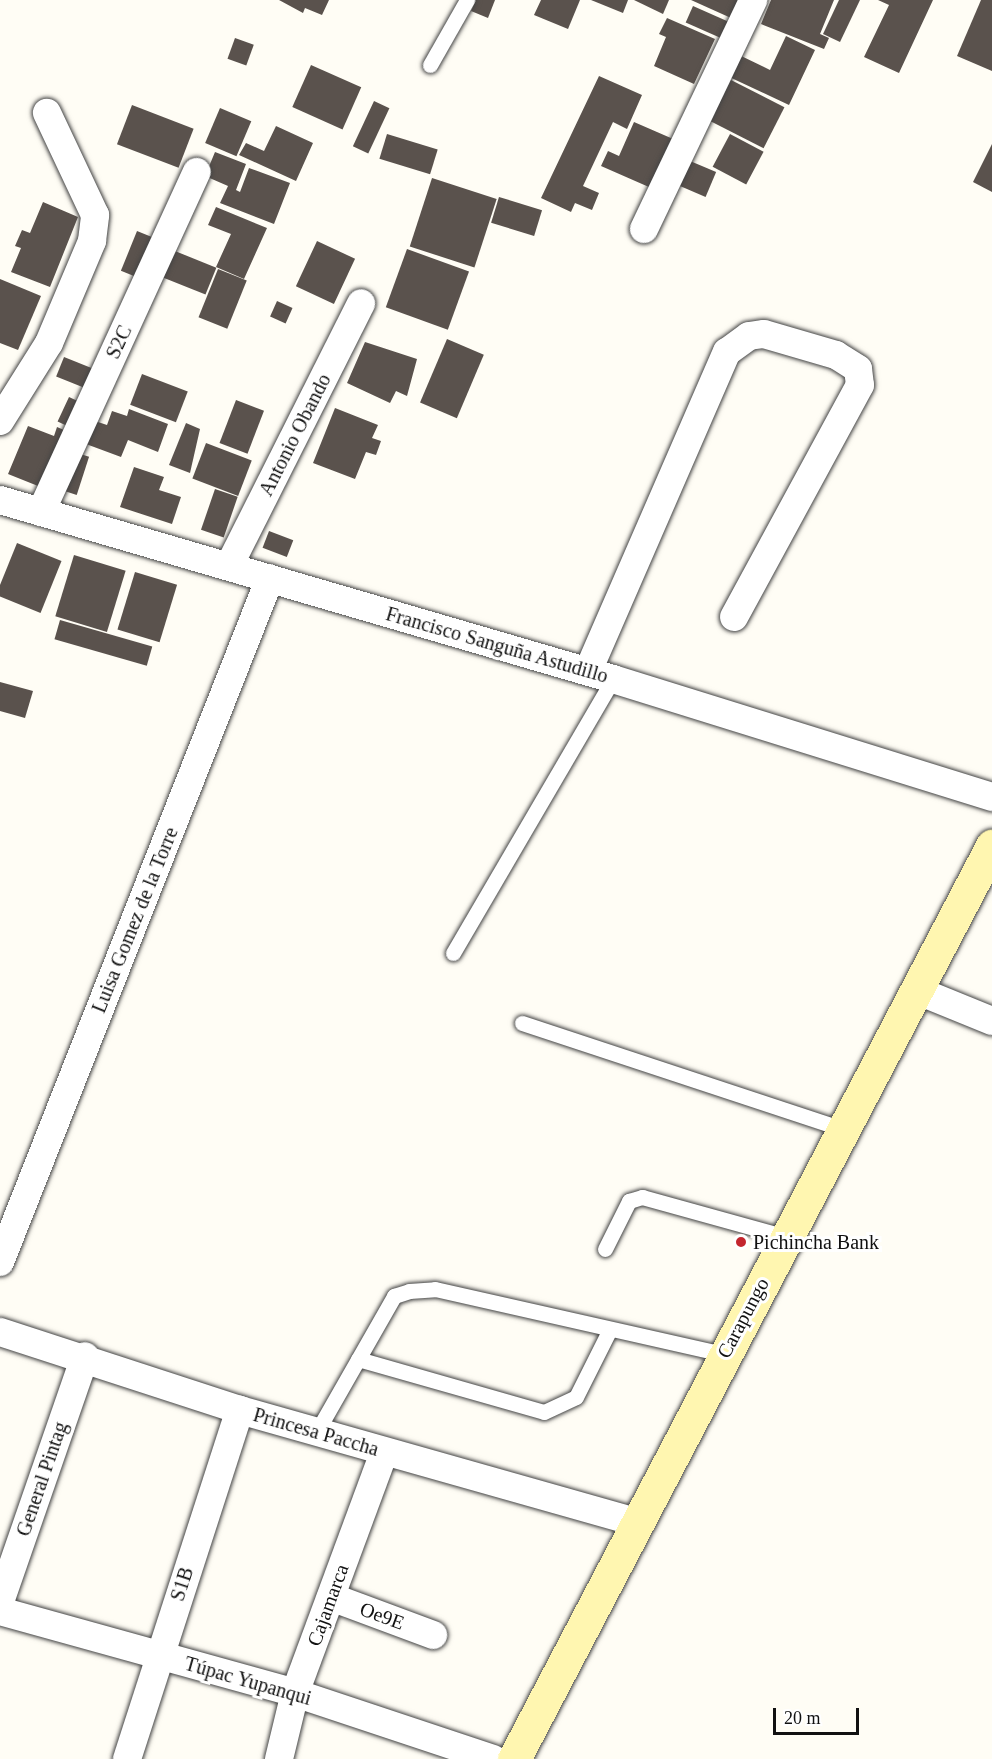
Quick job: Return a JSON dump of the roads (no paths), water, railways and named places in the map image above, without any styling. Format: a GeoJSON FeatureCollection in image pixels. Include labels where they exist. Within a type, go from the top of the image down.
{"type":"FeatureCollection","features":[{"type":"Feature","properties":{"kind":"street"},"geometry":{"type":"LineString","coordinates":[[644,230],[753,0]]}},
{"type":"Feature","properties":{"kind":"street"},"geometry":{"type":"LineString","coordinates":[[0,421],[49,343],[92,242],[95,215],[47,113]]}},
{"type":"Feature","properties":{"kind":"street","name":"S2C"},"geometry":{"type":"LineString","coordinates":[[41,512],[197,172]]}},
{"type":"Feature","properties":{"kind":"street","name":"Antonio Obando"},"geometry":{"type":"LineString","coordinates":[[229,566],[361,303]]}},
{"type":"Feature","properties":{"kind":"street"},"geometry":{"type":"LineString","coordinates":[[601,675],[727,352],[749,336],[764,334],[836,355],[858,369],[860,385],[734,617]]}},
{"type":"Feature","properties":{"kind":"street","name":"Francisco Sanguña Astudillo"},"geometry":{"type":"LineString","coordinates":[[0,500],[601,675],[992,797]]}},
{"type":"Feature","properties":{"kind":"street","name":"Luisa Gomez de la Torre"},"geometry":{"type":"LineString","coordinates":[[0,1262],[270,578]]}},
{"type":"Feature","properties":{"kind":"street","name":"Carapungo"},"geometry":{"type":"LineString","coordinates":[[514,1759],[636,1522],[992,846]]}},
{"type":"Feature","properties":{"kind":"street"},"geometry":{"type":"LineString","coordinates":[[916,990],[992,1021]]}},
{"type":"Feature","properties":{"kind":"street","name":"Princesa Paccha"},"geometry":{"type":"LineString","coordinates":[[0,1332],[84,1356],[240,1410],[316,1433],[636,1522]]}},
{"type":"Feature","properties":{"kind":"street","name":"General Pintag"},"geometry":{"type":"LineString","coordinates":[[0,1602],[84,1356]]}},
{"type":"Feature","properties":{"kind":"street","name":"S1B"},"geometry":{"type":"LineString","coordinates":[[128,1759],[158,1655],[240,1410]]}},
{"type":"Feature","properties":{"kind":"street","name":"Cajamarca"},"geometry":{"type":"LineString","coordinates":[[279,1759],[295,1693],[384,1453]]}},
{"type":"Feature","properties":{"kind":"street","name":"Oe9E"},"geometry":{"type":"LineString","coordinates":[[331,1597],[433,1635]]}},
{"type":"Feature","properties":{"kind":"street","name":"Túpac Yupanqui"},"geometry":{"type":"LineString","coordinates":[[0,1611],[295,1693],[493,1759]]}},
{"type":"Feature","properties":{"kind":"lane"},"geometry":{"type":"LineString","coordinates":[[430,65],[467,0]]}},
{"type":"Feature","properties":{"kind":"lane"},"geometry":{"type":"LineString","coordinates":[[453,953],[601,675]]}},
{"type":"Feature","properties":{"kind":"lane"},"geometry":{"type":"LineString","coordinates":[[522,1023],[843,1129]]}},
{"type":"Feature","properties":{"kind":"lane"},"geometry":{"type":"LineString","coordinates":[[605,1249],[629,1201],[642,1197],[786,1237]]}},
{"type":"Feature","properties":{"kind":"lane"},"geometry":{"type":"LineString","coordinates":[[316,1433],[394,1296],[409,1290],[435,1289],[724,1354]]}},
{"type":"Feature","properties":{"kind":"lane"},"geometry":{"type":"LineString","coordinates":[[358,1359],[544,1412],[576,1397],[610,1329]]}},
{"type":"Feature","properties":{"kind":"place","name":"Pichincha Bank"},"geometry":{"type":"Point","coordinates":[741,1242]}}]}
